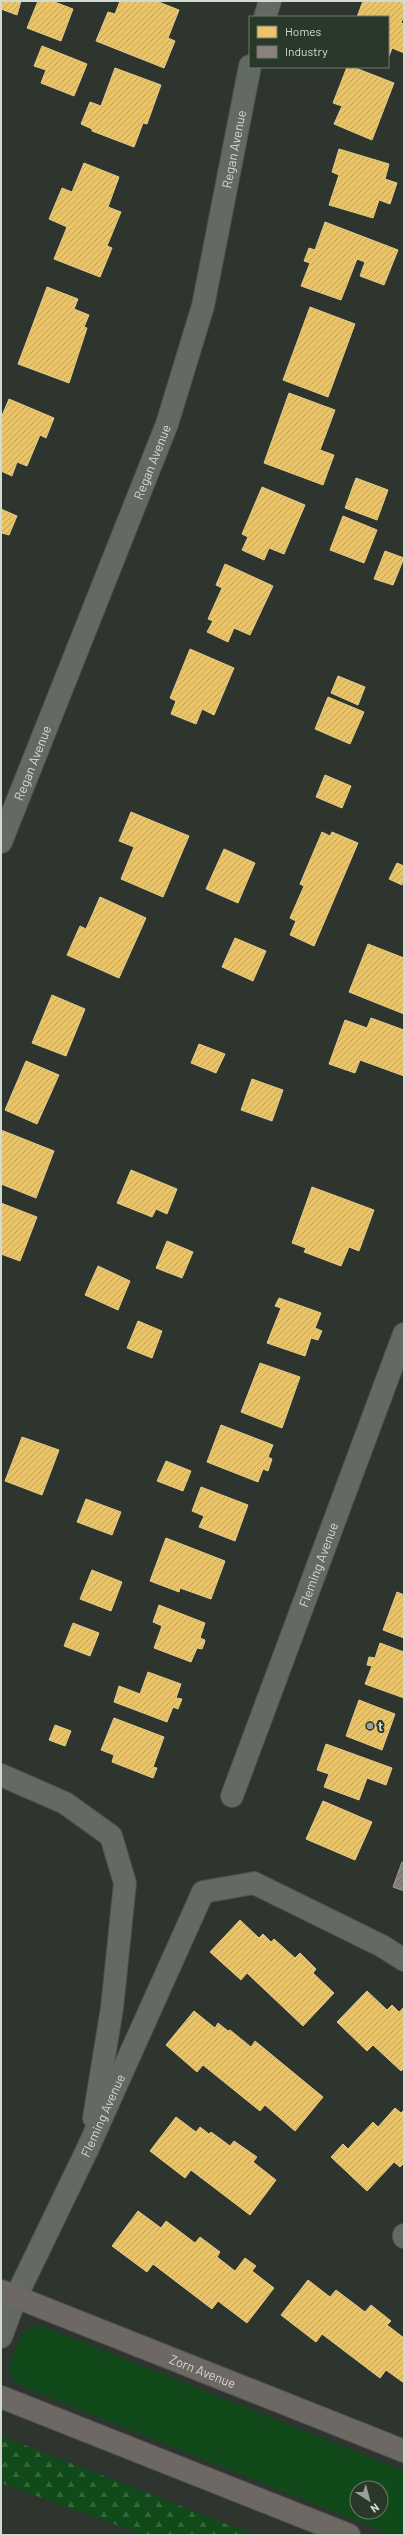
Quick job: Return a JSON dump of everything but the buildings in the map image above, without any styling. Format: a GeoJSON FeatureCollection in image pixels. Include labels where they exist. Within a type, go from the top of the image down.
{"type":"FeatureCollection","features":[{"type":"Feature","properties":{"kind":"main road","name":"Zorn Avenue"},"geometry":{"type":"LineString","coordinates":[[8,2294],[404,2451]]}},
{"type":"Feature","properties":{"kind":"main road"},"geometry":{"type":"LineString","coordinates":[[1,2397],[349,2535]]}},
{"type":"Feature","properties":{"kind":"street"},"geometry":{"type":"LineString","coordinates":[[265,16],[270,1]]}},
{"type":"Feature","properties":{"kind":"street","name":"Regan Avenue"},"geometry":{"type":"LineString","coordinates":[[1,842],[167,424],[203,306],[250,68]]}},
{"type":"Feature","properties":{"kind":"street","name":"Fleming Avenue"},"geometry":{"type":"LineString","coordinates":[[232,1796],[404,1334]]}},
{"type":"Feature","properties":{"kind":"street"},"geometry":{"type":"LineString","coordinates":[[1,1775],[65,1803],[111,1836],[126,1883],[112,2008],[88,2148]]}},
{"type":"Feature","properties":{"kind":"street","name":"Fleming Avenue"},"geometry":{"type":"LineString","coordinates":[[1,2337],[8,2294],[88,2148],[203,1892],[254,1884],[382,1946],[404,1960]]}},
{"type":"Feature","properties":{"kind":"green space"},"geometry":{"type":"Polygon","coordinates":[[[39,2325],[404,2471],[404,2535],[392,2535],[355,2520],[389,2520],[389,2480],[349,2480],[349,2518],[24,2387],[13,2379],[9,2370],[18,2342],[26,2331],[39,2325]]]}},
{"type":"Feature","properties":{"kind":"green space"},"geometry":{"type":"Polygon","coordinates":[[[1,2436],[255,2535],[144,2535],[1,2483],[1,2436]]]}},
{"type":"Feature","properties":{"kind":"place","name":"t"},"geometry":{"type":"Point","coordinates":[370,1726]}}]}
